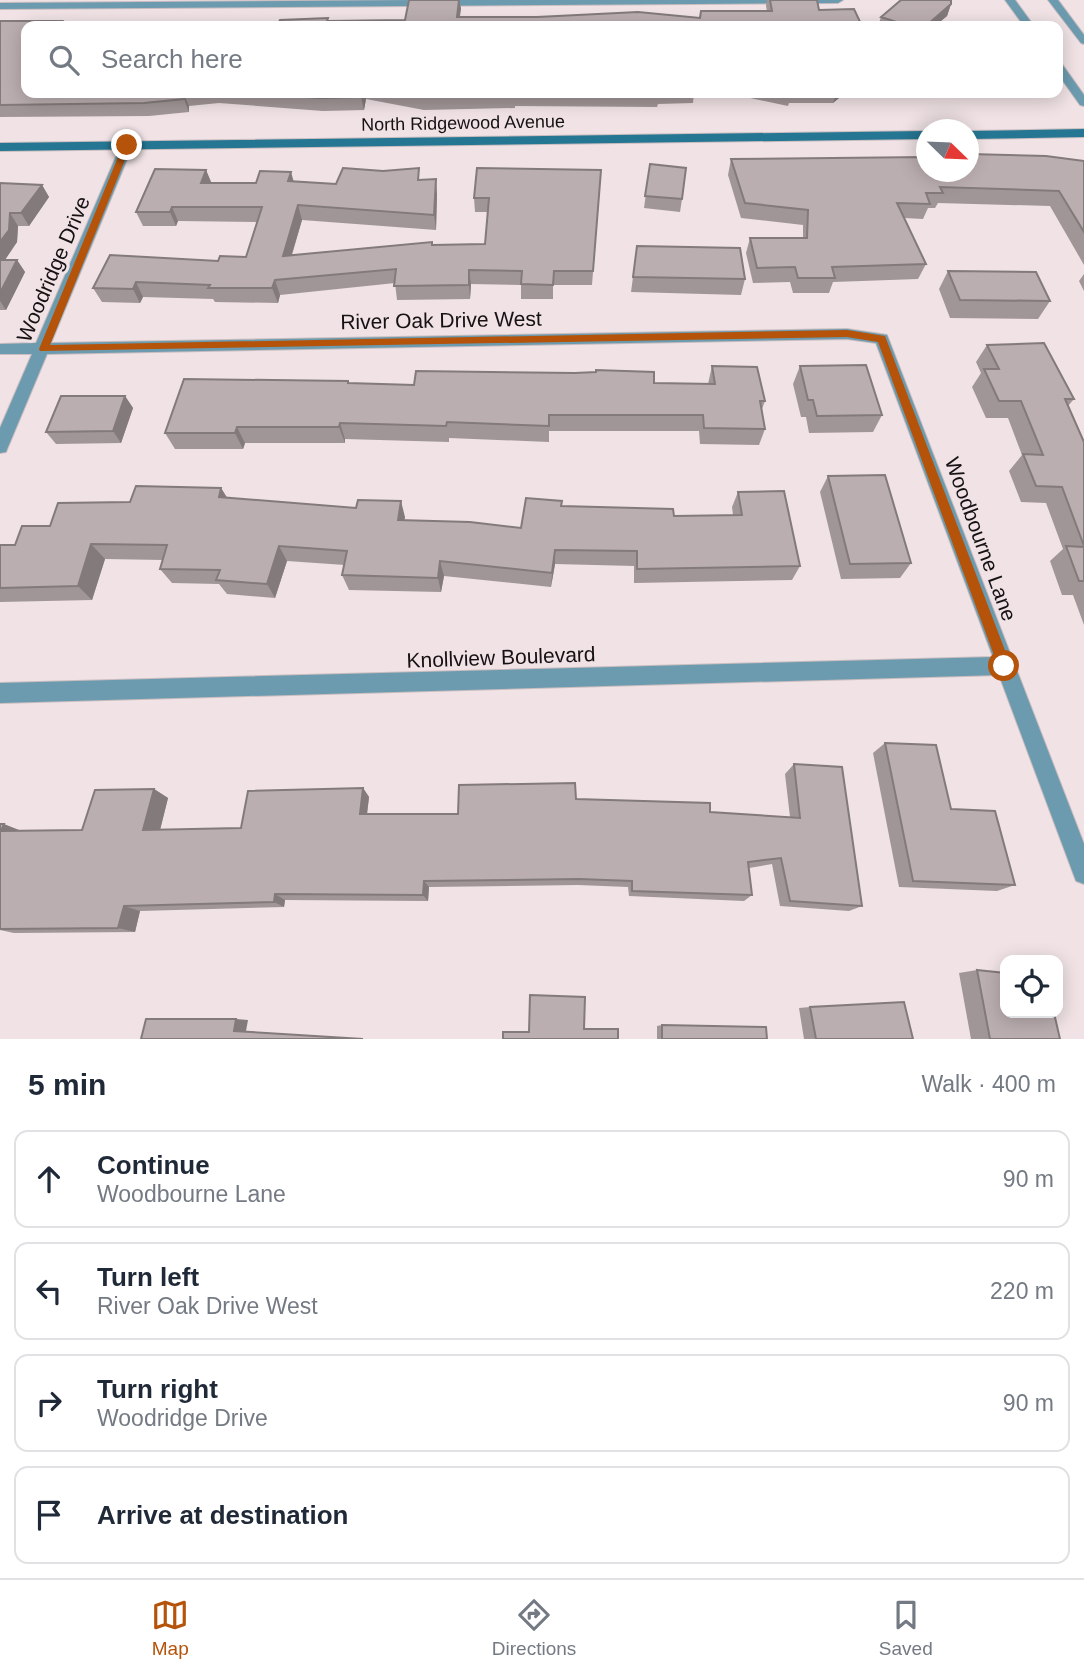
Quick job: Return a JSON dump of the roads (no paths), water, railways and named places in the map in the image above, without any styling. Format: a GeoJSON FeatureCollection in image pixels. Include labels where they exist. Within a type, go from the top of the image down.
{"type":"FeatureCollection","features":[{"type":"Feature","properties":{"kind":"street"},"geometry":{"type":"LineString","coordinates":[[0,6],[309,1],[838,0]]}},
{"type":"Feature","properties":{"kind":"street"},"geometry":{"type":"LineString","coordinates":[[1010,0],[1025,21]]}},
{"type":"Feature","properties":{"kind":"street"},"geometry":{"type":"LineString","coordinates":[[1063,73],[1084,103]]}},
{"type":"Feature","properties":{"kind":"street"},"geometry":{"type":"LineString","coordinates":[[979,135],[1084,133]]}},
{"type":"Feature","properties":{"kind":"street","name":"North Ridgewood Avenue"},"geometry":{"type":"LineString","coordinates":[[0,147],[916,135]]}},
{"type":"Feature","properties":{"kind":"street","name":"Woodridge Drive"},"geometry":{"type":"LineString","coordinates":[[0,447],[127,145]]}},
{"type":"Feature","properties":{"kind":"street","name":"River Oak Drive West"},"geometry":{"type":"LineString","coordinates":[[0,349],[847,334],[882,339]]}},
{"type":"Feature","properties":{"kind":"street","name":"Woodbourne Lane"},"geometry":{"type":"LineString","coordinates":[[882,339],[1084,873]]}},
{"type":"Feature","properties":{"kind":"street","name":"Knollview Boulevard"},"geometry":{"type":"LineString","coordinates":[[0,693],[1004,666]]}},
{"type":"Feature","properties":{"kind":"lane"},"geometry":{"type":"LineString","coordinates":[[1053,0],[1084,41]]}}]}
